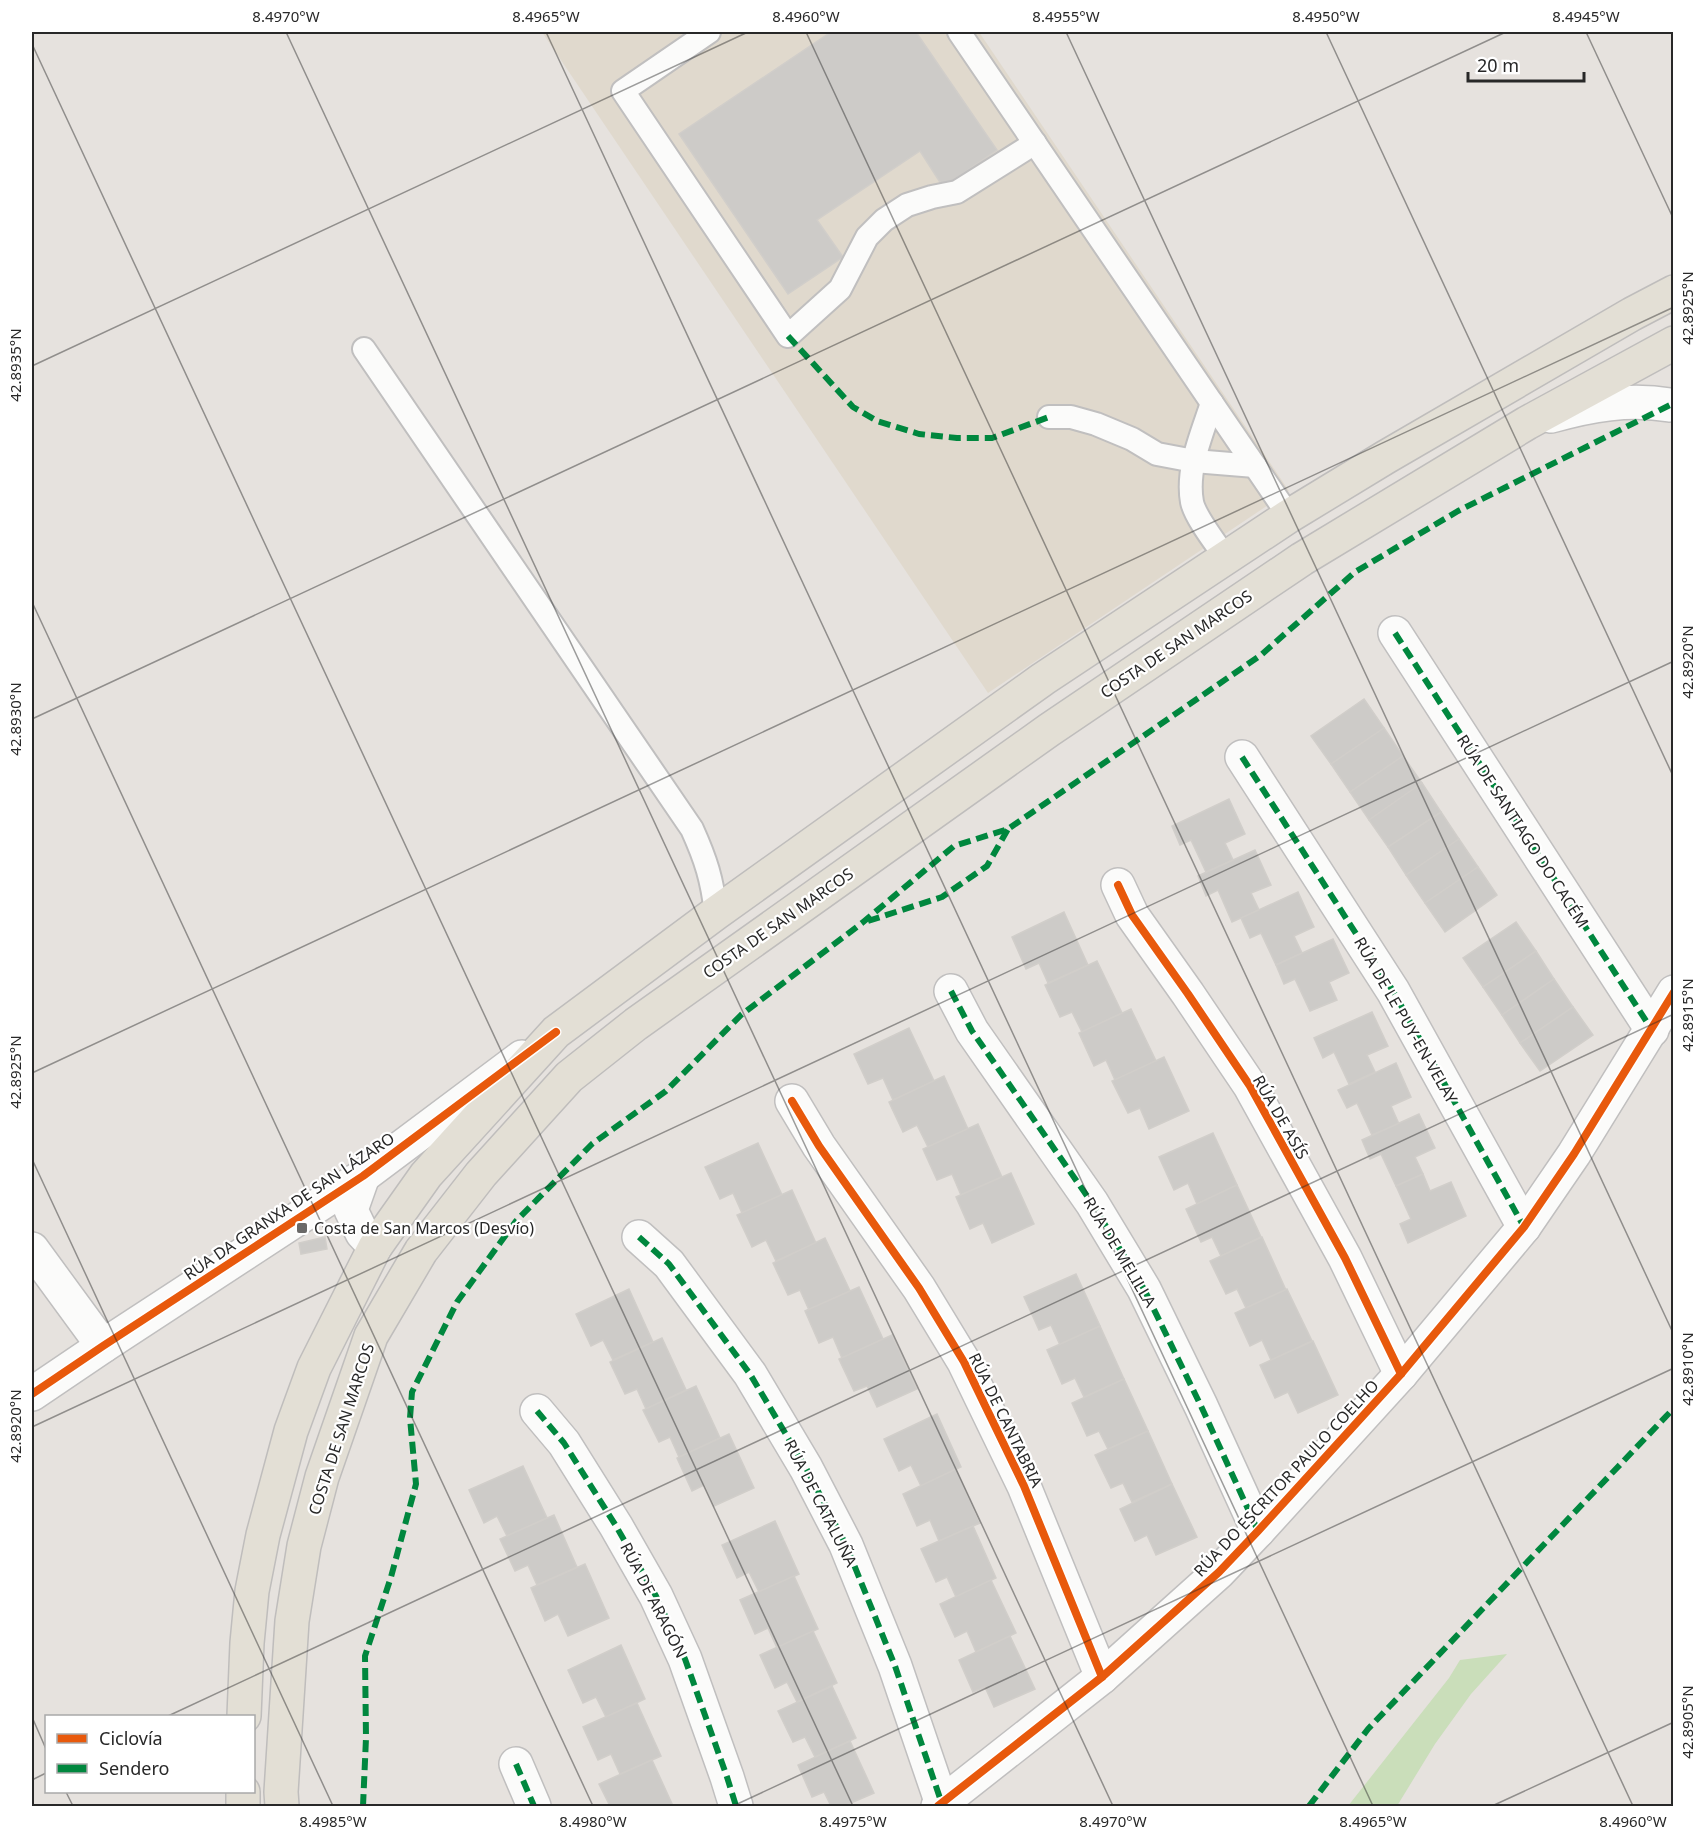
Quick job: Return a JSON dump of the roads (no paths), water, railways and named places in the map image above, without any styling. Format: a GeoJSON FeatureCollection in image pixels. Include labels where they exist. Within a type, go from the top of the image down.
{"type":"FeatureCollection","features":[{"type":"Feature","properties":{"kind":"main road"},"geometry":{"type":"LineString","coordinates":[[244,1715],[252,1591],[263,1535],[291,1431],[314,1368],[375,1247],[426,1175],[556,1032],[1043,679],[1289,516],[1386,457],[1674,292]]}},
{"type":"Feature","properties":{"kind":"main road"},"geometry":{"type":"LineString","coordinates":[[1386,457],[1455,434],[1485,421],[1593,361],[1635,365],[1643,332],[1674,315]]}},
{"type":"Feature","properties":{"kind":"main road","name":"COSTA DE SAN MARCOS"},"geometry":{"type":"LineString","coordinates":[[283,1802],[292,1621],[304,1546],[322,1477],[371,1336],[427,1243],[481,1174],[569,1077],[636,1024],[1049,730],[1302,559],[1527,423],[1674,343]]}},
{"type":"Feature","properties":{"kind":"main road"},"geometry":{"type":"LineString","coordinates":[[371,1336],[371,1302],[406,1239],[427,1208],[501,1120],[569,1077]]}},
{"type":"Feature","properties":{"kind":"main road"},"geometry":{"type":"LineString","coordinates":[[426,1175],[427,1208]]}},
{"type":"Feature","properties":{"kind":"main road"},"geometry":{"type":"LineString","coordinates":[[375,1247],[406,1239]]}},
{"type":"Feature","properties":{"kind":"street"},"geometry":{"type":"LineString","coordinates":[[1635,365],[1645,381],[1672,399]]}},
{"type":"Feature","properties":{"kind":"street"},"geometry":{"type":"LineString","coordinates":[[1527,423],[1581,408],[1629,401],[1672,399]]}},
{"type":"Feature","properties":{"kind":"street","name":"RÚA DE SANTIAGO DO CACÉM"},"geometry":{"type":"LineString","coordinates":[[1395,633],[1652,1030]]}},
{"type":"Feature","properties":{"kind":"street","name":"RÚA DE LE PUY-EN-VELAY"},"geometry":{"type":"LineString","coordinates":[[1242,757],[1393,991],[1524,1227]]}},
{"type":"Feature","properties":{"kind":"street","name":"RÚA DE ASÍS"},"geometry":{"type":"LineString","coordinates":[[1118,885],[1132,915],[1250,1086],[1345,1258],[1401,1374]]}},
{"type":"Feature","properties":{"kind":"street","name":"RÚA DE MELILLA"},"geometry":{"type":"LineString","coordinates":[[951,991],[972,1031],[1092,1203],[1144,1289],[1202,1406],[1258,1531]]}},
{"type":"Feature","properties":{"kind":"street","name":"RÚA DO ESCRITOR PAULO COELHO"},"geometry":{"type":"LineString","coordinates":[[940,1805],[1102,1677],[1219,1572],[1401,1374],[1524,1227],[1574,1154],[1674,992]]}},
{"type":"Feature","properties":{"kind":"street","name":"RÚA DA GRANXA DE SAN LÁZARO"},"geometry":{"type":"LineString","coordinates":[[32,1394],[363,1176],[556,1032]]}},
{"type":"Feature","properties":{"kind":"street","name":"RÚA DE CANTABRIA"},"geometry":{"type":"LineString","coordinates":[[792,1101],[819,1146],[919,1288],[964,1362],[1024,1486],[1102,1677]]}},
{"type":"Feature","properties":{"kind":"street","name":"RÚA DA GRANXA DE SAN LÁZARO"},"geometry":{"type":"LineString","coordinates":[[363,1176],[402,1166],[426,1175]]}},
{"type":"Feature","properties":{"kind":"street","name":"RÚA DA GRANXA DE SAN LÁZARO"},"geometry":{"type":"LineString","coordinates":[[298,1218],[351,1210],[363,1176]]}},
{"type":"Feature","properties":{"kind":"street"},"geometry":{"type":"LineString","coordinates":[[351,1210],[362,1233],[375,1247]]}},
{"type":"Feature","properties":{"kind":"street","name":"RÚA DE CATALUÑA"},"geometry":{"type":"LineString","coordinates":[[639,1237],[669,1264],[750,1374],[807,1468],[846,1545],[895,1665],[940,1805]]}},
{"type":"Feature","properties":{"kind":"street"},"geometry":{"type":"LineString","coordinates":[[32,1249],[103,1346]]}},
{"type":"Feature","properties":{"kind":"street","name":"RÚA DE ARAGÓN"},"geometry":{"type":"LineString","coordinates":[[537,1412],[564,1443],[656,1596],[685,1659],[736,1806]]}},
{"type":"Feature","properties":{"kind":"street"},"geometry":{"type":"LineString","coordinates":[[516,1764],[534,1806]]}},
{"type":"Feature","properties":{"kind":"lane"},"geometry":{"type":"LineString","coordinates":[[709,32],[623,90],[788,336],[840,289],[867,237],[884,220],[908,205],[957,192],[1035,143]]}},
{"type":"Feature","properties":{"kind":"lane"},"geometry":{"type":"LineString","coordinates":[[959,32],[1289,516]]}},
{"type":"Feature","properties":{"kind":"lane"},"geometry":{"type":"LineString","coordinates":[[364,349],[692,829],[712,881],[716,914]]}},
{"type":"Feature","properties":{"kind":"lane"},"geometry":{"type":"LineString","coordinates":[[1212,403],[1191,471],[1192,504],[1226,558]]}},
{"type":"Feature","properties":{"kind":"lane"},"geometry":{"type":"LineString","coordinates":[[1049,417],[1071,417],[1096,424],[1132,439],[1157,454],[1194,461],[1255,466]]}},
{"type":"Feature","properties":{"kind":"place","name":"Costa de San Marcos (Desvío)"},"geometry":{"type":"Point","coordinates":[302,1228]}}]}
